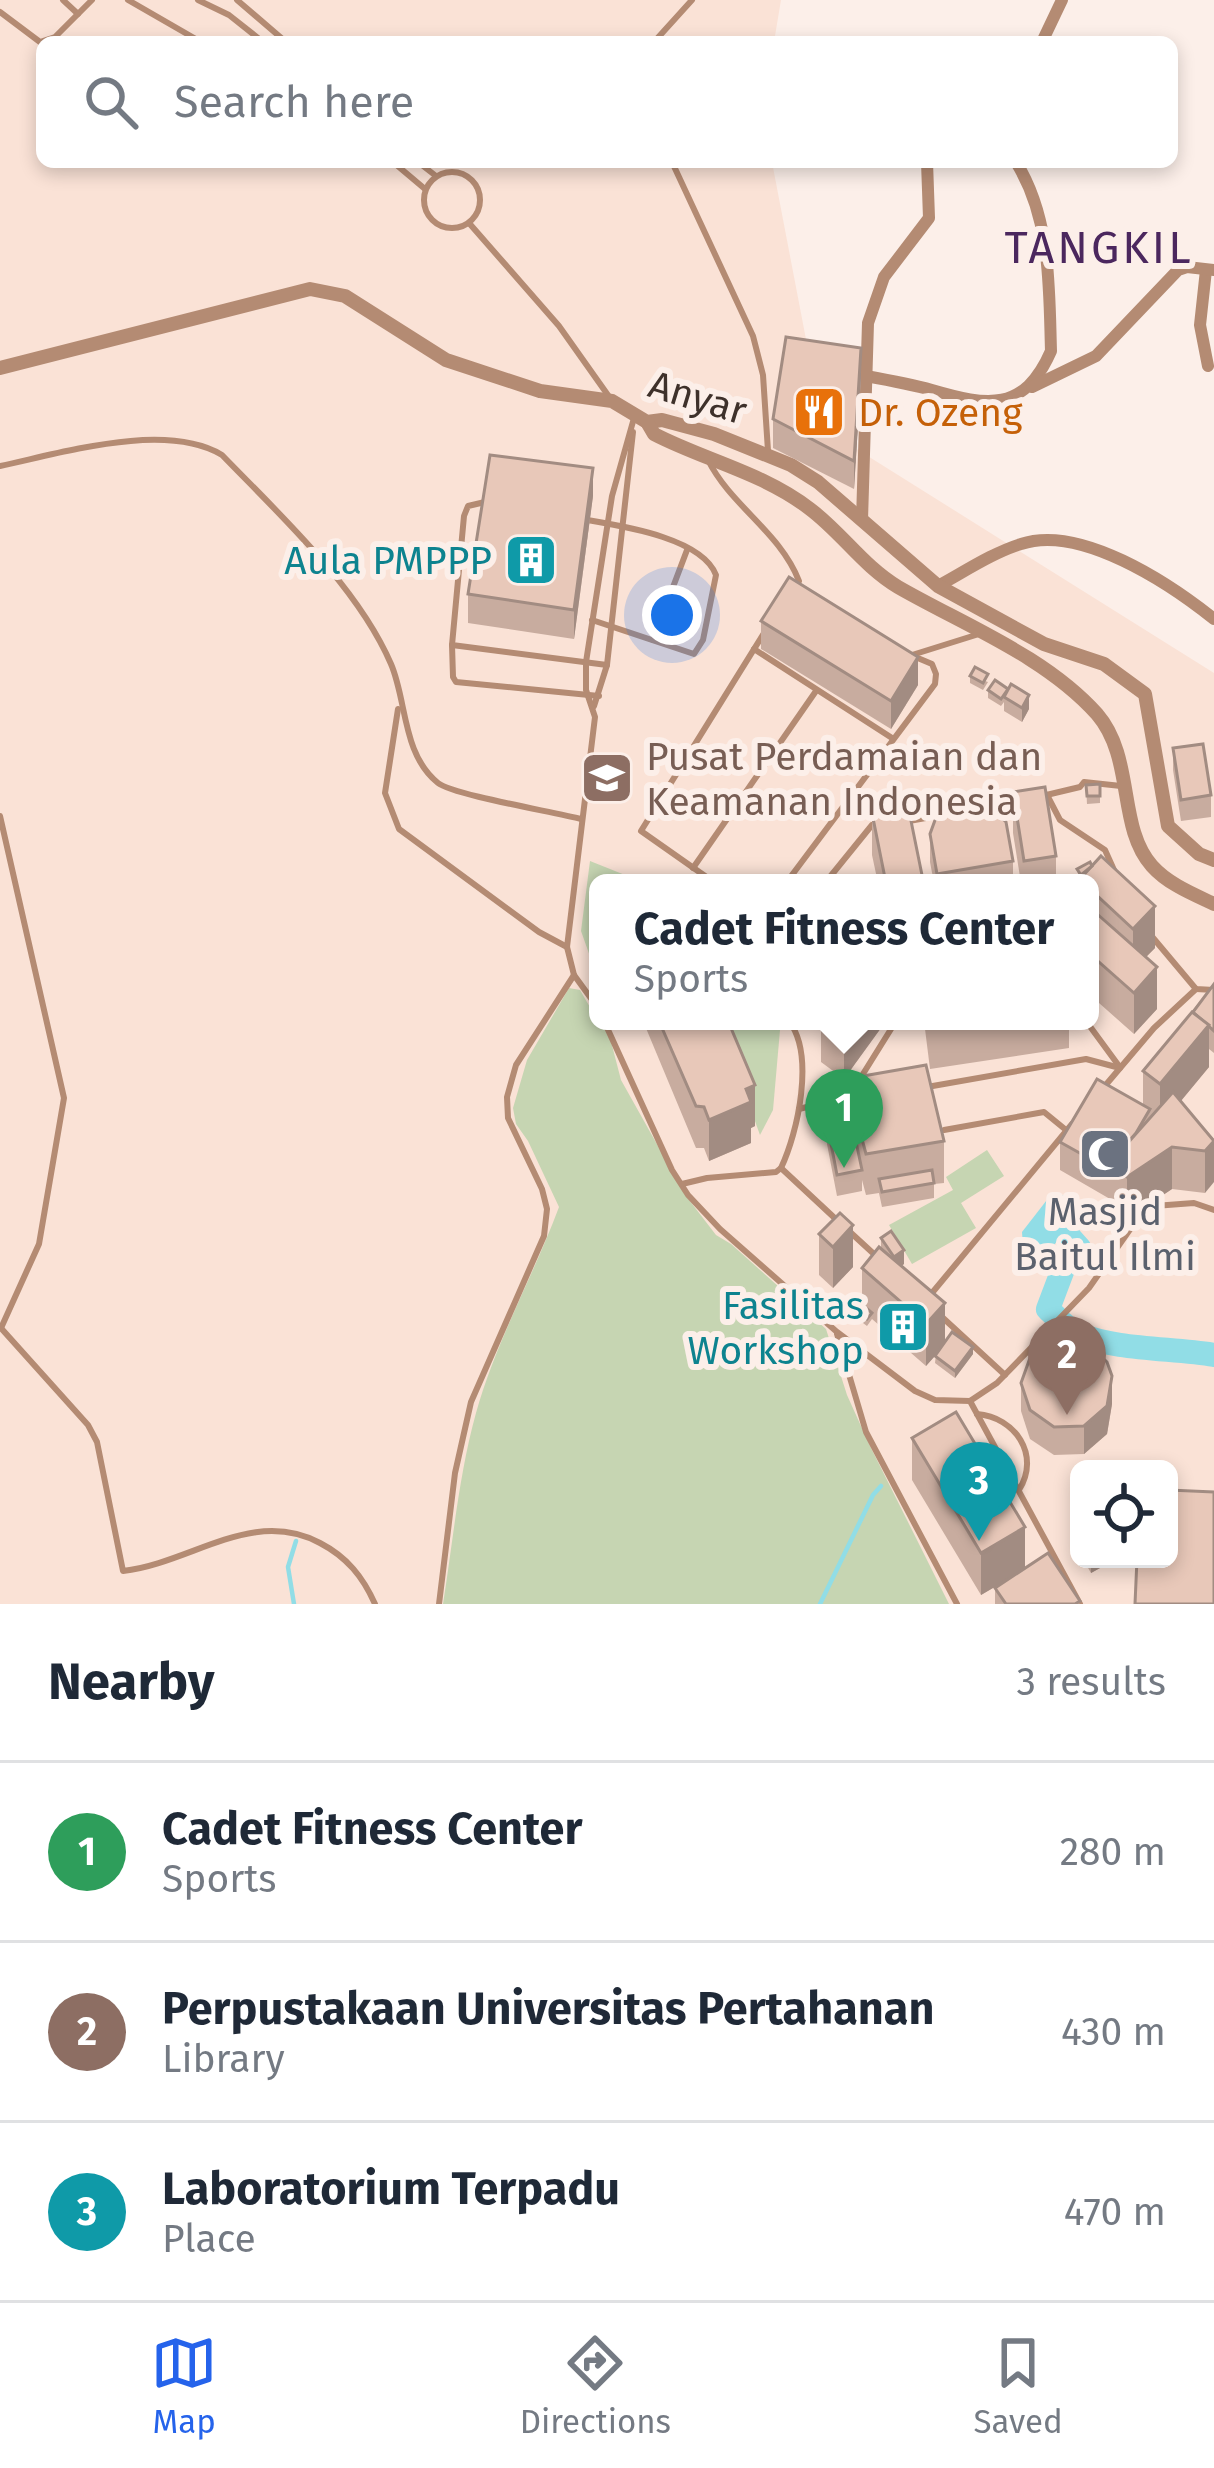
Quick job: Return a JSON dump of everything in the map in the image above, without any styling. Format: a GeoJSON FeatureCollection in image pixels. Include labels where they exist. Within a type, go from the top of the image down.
{"type":"FeatureCollection","features":[{"type":"Feature","properties":{"kind":"street"},"geometry":{"type":"LineString","coordinates":[[1045,36],[1062,0]]}},
{"type":"Feature","properties":{"kind":"street"},"geometry":{"type":"LineString","coordinates":[[862,520],[868,322],[884,277],[929,218],[927,168]]}},
{"type":"Feature","properties":{"kind":"street"},"geometry":{"type":"LineString","coordinates":[[1020,168],[1032,188],[1044,230],[1051,351],[1025,390]]}},
{"type":"Feature","properties":{"kind":"street"},"geometry":{"type":"LineString","coordinates":[[866,376],[985,404],[1096,356],[1178,270],[1187,267],[1210,270],[1200,325],[1208,366]]}},
{"type":"Feature","properties":{"kind":"street","name":"Anyar"},"geometry":{"type":"LineString","coordinates":[[0,368],[310,289],[345,296],[446,360],[540,391],[612,401],[645,424],[809,508],[870,568],[1057,679],[1099,717],[1121,760],[1144,855],[1166,878],[1214,904]]}},
{"type":"Feature","properties":{"kind":"street","name":"Anyar"},"geometry":{"type":"LineString","coordinates":[[645,424],[662,420],[768,454],[818,482],[938,586],[1044,644],[1104,664],[1130,680],[1144,694],[1168,826],[1199,854],[1214,860]]}},
{"type":"Feature","properties":{"kind":"street"},"geometry":{"type":"LineString","coordinates":[[938,586],[1022,543],[1057,539],[1131,565],[1214,619]]}},
{"type":"Feature","properties":{"kind":"street"},"geometry":{"type":"LineString","coordinates":[[1127,786],[1160,780]]}},
{"type":"Feature","properties":{"kind":"lane"},"geometry":{"type":"LineString","coordinates":[[63,0],[78,14]]}},
{"type":"Feature","properties":{"kind":"lane"},"geometry":{"type":"LineString","coordinates":[[56,36],[92,0]]}},
{"type":"Feature","properties":{"kind":"lane"},"geometry":{"type":"LineString","coordinates":[[128,0],[191,36]]}},
{"type":"Feature","properties":{"kind":"lane"},"geometry":{"type":"LineString","coordinates":[[198,0],[229,15],[255,36]]}},
{"type":"Feature","properties":{"kind":"lane"},"geometry":{"type":"LineString","coordinates":[[236,0],[279,36]]}},
{"type":"Feature","properties":{"kind":"lane"},"geometry":{"type":"LineString","coordinates":[[659,36],[692,0]]}},
{"type":"Feature","properties":{"kind":"lane"},"geometry":{"type":"LineString","coordinates":[[0,12],[36,39]]}},
{"type":"Feature","properties":{"kind":"lane"},"geometry":{"type":"LineString","coordinates":[[400,168],[425,189]]}},
{"type":"Feature","properties":{"kind":"lane"},"geometry":{"type":"LineString","coordinates":[[426,168],[436,176]]}},
{"type":"Feature","properties":{"kind":"lane"},"geometry":{"type":"LineString","coordinates":[[675,168],[754,336],[763,375],[768,454]]}},
{"type":"Feature","properties":{"kind":"lane"},"geometry":{"type":"LineString","coordinates":[[455,171],[478,188],[480,207],[470,223],[449,228],[431,219],[423,200],[425,189],[436,176],[455,171]]}},
{"type":"Feature","properties":{"kind":"lane"},"geometry":{"type":"LineString","coordinates":[[470,223],[559,326],[612,401]]}},
{"type":"Feature","properties":{"kind":"lane"},"geometry":{"type":"LineString","coordinates":[[594,706],[587,695],[586,662],[607,523],[645,424]]}},
{"type":"Feature","properties":{"kind":"lane"},"geometry":{"type":"LineString","coordinates":[[589,996],[574,975],[567,947],[594,706],[607,665],[624,526],[645,424]]}},
{"type":"Feature","properties":{"kind":"lane"},"geometry":{"type":"LineString","coordinates":[[0,466],[130,442],[204,445],[222,455],[364,613],[398,681],[399,706],[385,793],[399,829],[538,932],[567,947]]}},
{"type":"Feature","properties":{"kind":"lane"},"geometry":{"type":"LineString","coordinates":[[706,457],[728,489],[790,557],[801,583],[791,586]]}},
{"type":"Feature","properties":{"kind":"lane"},"geometry":{"type":"LineString","coordinates":[[503,505],[474,503],[464,516],[453,677],[456,682],[599,696]]}},
{"type":"Feature","properties":{"kind":"lane"},"geometry":{"type":"LineString","coordinates":[[586,520],[658,535],[703,558],[716,575],[703,640],[692,654],[592,620]]}},
{"type":"Feature","properties":{"kind":"lane"},"geometry":{"type":"LineString","coordinates":[[653,640],[687,550]]}},
{"type":"Feature","properties":{"kind":"lane"},"geometry":{"type":"LineString","coordinates":[[702,874],[641,831],[773,618]]}},
{"type":"Feature","properties":{"kind":"lane"},"geometry":{"type":"LineString","coordinates":[[914,656],[979,633]]}},
{"type":"Feature","properties":{"kind":"lane"},"geometry":{"type":"LineString","coordinates":[[794,874],[934,684],[937,674],[932,664],[895,644]]}},
{"type":"Feature","properties":{"kind":"lane"},"geometry":{"type":"LineString","coordinates":[[452,645],[607,665]]}},
{"type":"Feature","properties":{"kind":"lane"},"geometry":{"type":"LineString","coordinates":[[754,649],[892,738]]}},
{"type":"Feature","properties":{"kind":"lane"},"geometry":{"type":"LineString","coordinates":[[693,868],[816,691]]}},
{"type":"Feature","properties":{"kind":"lane"},"geometry":{"type":"LineString","coordinates":[[399,706],[412,744],[442,786],[581,818]]}},
{"type":"Feature","properties":{"kind":"lane"},"geometry":{"type":"LineString","coordinates":[[832,874],[872,825],[927,819],[1080,788],[1127,786]]}},
{"type":"Feature","properties":{"kind":"lane"},"geometry":{"type":"LineString","coordinates":[[1047,795],[1060,820],[1105,850],[1120,885]]}},
{"type":"Feature","properties":{"kind":"lane"},"geometry":{"type":"LineString","coordinates":[[0,816],[64,1098],[39,1244],[0,1328],[88,1425],[97,1442],[123,1571],[147,1569],[246,1533],[291,1529],[338,1554],[361,1576],[375,1604]]}},
{"type":"Feature","properties":{"kind":"lane"},"geometry":{"type":"LineString","coordinates":[[1146,929],[1196,989]]}},
{"type":"Feature","properties":{"kind":"lane"},"geometry":{"type":"LineString","coordinates":[[439,1604],[455,1473],[471,1402],[544,1237],[547,1210],[542,1189],[508,1118],[510,1078],[574,975]]}},
{"type":"Feature","properties":{"kind":"lane"},"geometry":{"type":"LineString","coordinates":[[1097,1094],[1154,1028],[1196,989],[1214,990]]}},
{"type":"Feature","properties":{"kind":"lane"},"geometry":{"type":"LineString","coordinates":[[608,1030],[682,1184],[720,1229],[837,1332],[915,1391],[935,1400],[970,1401],[1005,1375],[1109,1263],[1131,1228],[1154,1206],[1194,1203],[1214,1210]]}},
{"type":"Feature","properties":{"kind":"lane"},"geometry":{"type":"LineString","coordinates":[[682,1184],[781,1168],[799,1109],[795,1030]]}},
{"type":"Feature","properties":{"kind":"lane"},"geometry":{"type":"LineString","coordinates":[[850,1096],[890,1030]]}},
{"type":"Feature","properties":{"kind":"lane"},"geometry":{"type":"LineString","coordinates":[[1093,1030],[1121,1069]]}},
{"type":"Feature","properties":{"kind":"lane"},"geometry":{"type":"LineString","coordinates":[[914,1088],[1086,1059],[1121,1069]]}},
{"type":"Feature","properties":{"kind":"lane"},"geometry":{"type":"LineString","coordinates":[[799,1109],[872,1093]]}},
{"type":"Feature","properties":{"kind":"lane"},"geometry":{"type":"LineString","coordinates":[[944,1130],[1044,1112],[1066,1130]]}},
{"type":"Feature","properties":{"kind":"lane"},"geometry":{"type":"LineString","coordinates":[[925,1301],[1082,1112]]}},
{"type":"Feature","properties":{"kind":"lane"},"geometry":{"type":"LineString","coordinates":[[781,1168],[878,1258]]}},
{"type":"Feature","properties":{"kind":"lane"},"geometry":{"type":"LineString","coordinates":[[941,1316],[1005,1375]]}},
{"type":"Feature","properties":{"kind":"lane"},"geometry":{"type":"LineString","coordinates":[[837,1332],[866,1432],[957,1604]]}},
{"type":"Feature","properties":{"kind":"lane"},"geometry":{"type":"LineString","coordinates":[[970,1401],[1081,1604]]}},
{"type":"Feature","properties":{"kind":"lane"},"geometry":{"type":"LineString","coordinates":[[977,1414],[998,1415],[1014,1430],[1028,1463],[1028,1477],[1019,1490]]}},
{"type":"Feature","properties":{"kind":"shaded area","name":"Pusat Perdamaian dan Keamanan Indonesia"},"geometry":{"type":"Polygon","coordinates":[[[0,0],[781,0],[775,36],[36,36],[36,168],[773,168],[823,428],[1214,673],[1214,1604],[0,1604],[0,0]]]}},
{"type":"Feature","properties":{"kind":"green space"},"geometry":{"type":"Polygon","coordinates":[[[590,861],[622,874],[589,874],[589,954],[581,931],[590,861]]]}},
{"type":"Feature","properties":{"kind":"green space"},"geometry":{"type":"Polygon","coordinates":[[[569,988],[580,990],[589,1006],[589,1030],[608,1030],[621,1080],[686,1196],[716,1235],[826,1329],[847,1395],[949,1604],[443,1604],[476,1413],[559,1207],[516,1124],[513,1108],[527,1060],[569,988]]]}},
{"type":"Feature","properties":{"kind":"green space"},"geometry":{"type":"Polygon","coordinates":[[[722,1030],[780,1030],[773,1110],[760,1135],[722,1030]]]}},
{"type":"Feature","properties":{"kind":"green space"},"geometry":{"type":"Polygon","coordinates":[[[987,1150],[1004,1176],[961,1203],[976,1228],[912,1264],[889,1225],[953,1190],[946,1177],[987,1150]]]}},
{"type":"Feature","properties":{"kind":"water"},"geometry":{"type":"Polygon","coordinates":[[[1064,1195],[1074,1210],[1067,1228],[1048,1253],[1029,1252],[1023,1246],[1022,1232],[1050,1196],[1064,1195]]]}},
{"type":"Feature","properties":{"kind":"building","name":"Dr. Ozeng"},"geometry":{"type":"Polygon","coordinates":[[[786,337],[861,348],[854,461],[773,419],[786,337]]]}},
{"type":"Feature","properties":{"kind":"building","name":"Aula PMPPP"},"geometry":{"type":"Polygon","coordinates":[[[490,455],[593,468],[574,610],[468,594],[490,455]]]}},
{"type":"Feature","properties":{"kind":"building"},"geometry":{"type":"Polygon","coordinates":[[[789,577],[918,657],[891,701],[761,621],[789,577]]]}},
{"type":"Feature","properties":{"kind":"building"},"geometry":{"type":"Polygon","coordinates":[[[975,667],[988,674],[983,683],[970,676],[975,667]]]}},
{"type":"Feature","properties":{"kind":"building"},"geometry":{"type":"Polygon","coordinates":[[[995,680],[1008,689],[1001,699],[988,690],[995,680]]]}},
{"type":"Feature","properties":{"kind":"building"},"geometry":{"type":"Polygon","coordinates":[[[1011,684],[1029,695],[1022,708],[1004,697],[1011,684]]]}},
{"type":"Feature","properties":{"kind":"building"},"geometry":{"type":"Polygon","coordinates":[[[1203,744],[1211,795],[1181,800],[1173,748],[1203,744]]]}},
{"type":"Feature","properties":{"kind":"building"},"geometry":{"type":"Polygon","coordinates":[[[1100,784],[1100,796],[1087,796],[1086,785],[1100,784]]]}},
{"type":"Feature","properties":{"kind":"building"},"geometry":{"type":"Polygon","coordinates":[[[1045,787],[1056,856],[1024,861],[1013,792],[1045,787]]]}},
{"type":"Feature","properties":{"kind":"building"},"geometry":{"type":"Polygon","coordinates":[[[988,805],[1006,822],[1013,861],[937,874],[930,834],[938,812],[964,816],[988,805]]]}},
{"type":"Feature","properties":{"kind":"building"},"geometry":{"type":"Polygon","coordinates":[[[908,806],[922,874],[884,874],[872,813],[908,806]]]}},
{"type":"Feature","properties":{"kind":"building"},"geometry":{"type":"Polygon","coordinates":[[[1101,856],[1155,906],[1133,929],[1099,897],[1099,874],[1085,874],[1101,856]]]}},
{"type":"Feature","properties":{"kind":"building"},"geometry":{"type":"Polygon","coordinates":[[[1099,916],[1157,967],[1134,993],[1099,962],[1099,916]]]}},
{"type":"Feature","properties":{"kind":"building"},"geometry":{"type":"Polygon","coordinates":[[[1214,984],[1214,1031],[1193,1012],[1214,984]]]}},
{"type":"Feature","properties":{"kind":"building"},"geometry":{"type":"Polygon","coordinates":[[[1192,1012],[1209,1025],[1160,1084],[1143,1071],[1192,1012]]]}},
{"type":"Feature","properties":{"kind":"building"},"geometry":{"type":"Polygon","coordinates":[[[663,1030],[732,1030],[755,1085],[746,1089],[751,1102],[709,1120],[704,1107],[696,1106],[663,1030]]]}},
{"type":"Feature","properties":{"kind":"building"},"geometry":{"type":"Polygon","coordinates":[[[926,1065],[944,1141],[866,1154],[846,1079],[926,1065]]]}},
{"type":"Feature","properties":{"kind":"building"},"geometry":{"type":"Polygon","coordinates":[[[1097,1079],[1150,1109],[1110,1163],[1110,1170],[1060,1142],[1097,1079]]]}},
{"type":"Feature","properties":{"kind":"building"},"geometry":{"type":"Polygon","coordinates":[[[1173,1092],[1214,1141],[1205,1151],[1172,1147],[1127,1177],[1110,1163],[1173,1092]]]}},
{"type":"Feature","properties":{"kind":"building"},"geometry":{"type":"Polygon","coordinates":[[[851,1118],[862,1170],[837,1175],[827,1123],[851,1118]]]}},
{"type":"Feature","properties":{"kind":"building"},"geometry":{"type":"Polygon","coordinates":[[[932,1170],[934,1183],[882,1192],[879,1179],[932,1170]]]}},
{"type":"Feature","properties":{"kind":"building"},"geometry":{"type":"Polygon","coordinates":[[[840,1213],[853,1225],[833,1247],[819,1234],[840,1213]]]}},
{"type":"Feature","properties":{"kind":"building"},"geometry":{"type":"Polygon","coordinates":[[[891,1231],[904,1250],[894,1257],[881,1238],[891,1231]]]}},
{"type":"Feature","properties":{"kind":"building"},"geometry":{"type":"Polygon","coordinates":[[[879,1247],[945,1303],[926,1324],[862,1268],[879,1247]]]}},
{"type":"Feature","properties":{"kind":"building"},"geometry":{"type":"Polygon","coordinates":[[[857,1300],[872,1313],[867,1319],[851,1306],[857,1300]]]}},
{"type":"Feature","properties":{"kind":"building"},"geometry":{"type":"Polygon","coordinates":[[[952,1332],[973,1347],[955,1371],[935,1356],[952,1332]]]}},
{"type":"Feature","properties":{"kind":"building"},"geometry":{"type":"Polygon","coordinates":[[[1055,1339],[1085,1341],[1107,1362],[1112,1376],[1107,1406],[1084,1426],[1054,1427],[1030,1410],[1021,1383],[1031,1355],[1055,1339]]]}},
{"type":"Feature","properties":{"kind":"building"},"geometry":{"type":"Polygon","coordinates":[[[956,1412],[1025,1527],[981,1553],[912,1438],[956,1412]]]}},
{"type":"Feature","properties":{"kind":"building"},"geometry":{"type":"Polygon","coordinates":[[[1178,1490],[1214,1492],[1214,1604],[1135,1604],[1137,1568],[1178,1568],[1178,1490]]]}},
{"type":"Feature","properties":{"kind":"building"},"geometry":{"type":"Polygon","coordinates":[[[1048,1553],[1080,1601],[1006,1604],[995,1588],[1048,1553]]]}},
{"type":"Feature","properties":{"kind":"waterway"},"geometry":{"type":"LineString","coordinates":[[1064,1231],[1080,1249],[1065,1264],[1048,1309],[1066,1326],[1109,1343],[1214,1355]]}},
{"type":"Feature","properties":{"kind":"waterway"},"geometry":{"type":"LineString","coordinates":[[820,1604],[881,1486]]}},
{"type":"Feature","properties":{"kind":"waterway"},"geometry":{"type":"LineString","coordinates":[[294,1604],[288,1567],[296,1541]]}},
{"type":"Feature","properties":{"kind":"place","name":"Dr. Ozeng"},"geometry":{"type":"Point","coordinates":[819,412]}},
{"type":"Feature","properties":{"kind":"place","name":"Aula PMPPP"},"geometry":{"type":"Point","coordinates":[531,560]}},
{"type":"Feature","properties":{"kind":"place","name":"Pusat Perdamaian dan Keamanan Indonesia"},"geometry":{"type":"Point","coordinates":[607,778]}},
{"type":"Feature","properties":{"kind":"place","name":"Masjid Baitul Ilmi"},"geometry":{"type":"Point","coordinates":[1105,1154]}},
{"type":"Feature","properties":{"kind":"place","name":"Cadet Fitness Center"},"geometry":{"type":"Point","coordinates":[844,1168]}},
{"type":"Feature","properties":{"kind":"place","name":"Fasilitas Workshop"},"geometry":{"type":"Point","coordinates":[903,1327]}},
{"type":"Feature","properties":{"kind":"place","name":"Perpustakaan Universitas Pertahanan"},"geometry":{"type":"Point","coordinates":[1067,1415]}},
{"type":"Feature","properties":{"kind":"place","name":"Laboratorium Terpadu"},"geometry":{"type":"Point","coordinates":[979,1541]}},
{"type":"Feature","properties":{"kind":"district","name":"TANGKIL"},"geometry":{"type":"Point","coordinates":[1099,247]}}]}
